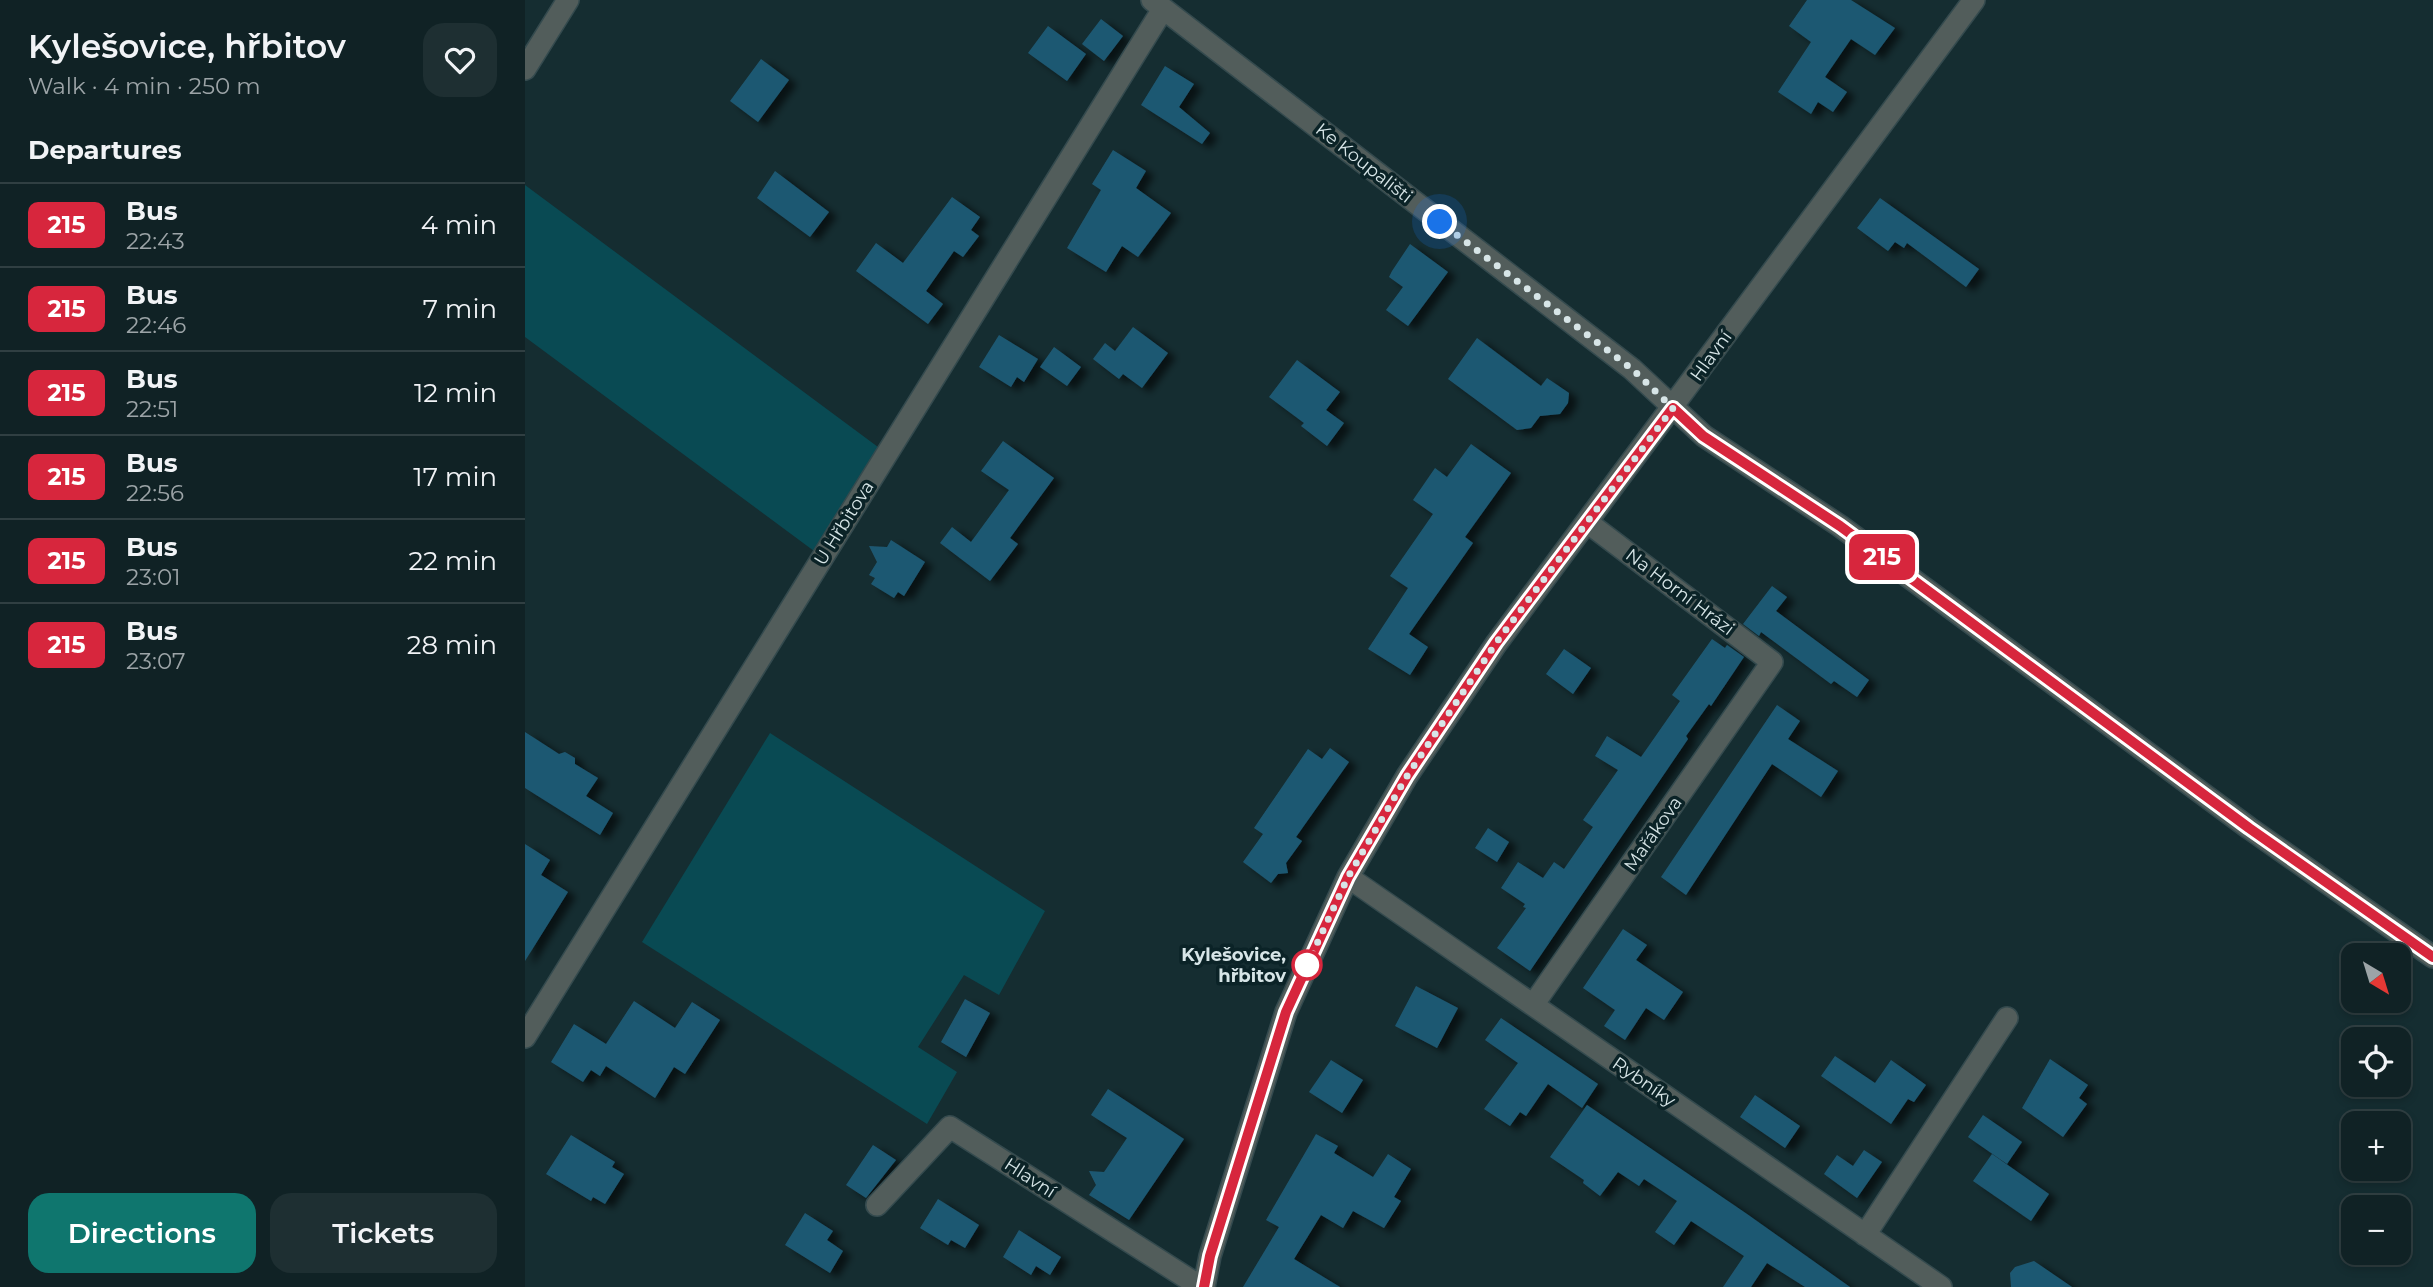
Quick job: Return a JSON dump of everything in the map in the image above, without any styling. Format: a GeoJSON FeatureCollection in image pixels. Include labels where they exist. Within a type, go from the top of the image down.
{"type":"FeatureCollection","features":[{"type":"Feature","properties":{"kind":"street"},"geometry":{"type":"LineString","coordinates":[[525,69],[568,0]]}},
{"type":"Feature","properties":{"kind":"street","name":"Hlavní"},"geometry":{"type":"LineString","coordinates":[[877,1205],[950,1127],[1202,1287],[1213,1243],[1286,1012],[1348,877],[1407,776],[1470,682],[1974,0]]}},
{"type":"Feature","properties":{"kind":"street","name":"Ke Koupališti"},"geometry":{"type":"LineString","coordinates":[[1157,4],[1632,369],[1673,408]]}},
{"type":"Feature","properties":{"kind":"street","name":"U Hřbitova"},"geometry":{"type":"LineString","coordinates":[[525,1037],[1157,4]]}},
{"type":"Feature","properties":{"kind":"street"},"geometry":{"type":"LineString","coordinates":[[1673,408],[1703,436],[1840,526],[2249,828],[2433,957]]}},
{"type":"Feature","properties":{"kind":"street","name":"Na Horní Hrázi"},"geometry":{"type":"LineString","coordinates":[[1587,522],[1772,662]]}},
{"type":"Feature","properties":{"kind":"street","name":"Mařákova"},"geometry":{"type":"LineString","coordinates":[[1533,1005],[1772,662]]}},
{"type":"Feature","properties":{"kind":"street","name":"Rybníky"},"geometry":{"type":"LineString","coordinates":[[1348,877],[1941,1287]]}},
{"type":"Feature","properties":{"kind":"street"},"geometry":{"type":"LineString","coordinates":[[1865,1235],[2007,1018]]}},
{"type":"Feature","properties":{"kind":"shaded area"},"geometry":{"type":"Polygon","coordinates":[[[525,185],[878,447],[814,551],[525,337],[525,185]]]}},
{"type":"Feature","properties":{"kind":"shaded area"},"geometry":{"type":"Polygon","coordinates":[[[770,733],[1045,911],[999,995],[964,975],[918,1047],[957,1072],[927,1124],[642,942],[770,733]]]}},
{"type":"Feature","properties":{"kind":"building"},"geometry":{"type":"Polygon","coordinates":[[[1807,0],[1851,0],[1895,28],[1875,55],[1851,39],[1825,77],[1847,92],[1833,112],[1818,102],[1811,114],[1778,92],[1811,42],[1789,26],[1807,0]]]}},
{"type":"Feature","properties":{"kind":"building"},"geometry":{"type":"Polygon","coordinates":[[[1101,19],[1123,36],[1104,61],[1082,44],[1101,19]]]}},
{"type":"Feature","properties":{"kind":"building"},"geometry":{"type":"Polygon","coordinates":[[[1048,26],[1086,54],[1067,81],[1028,53],[1048,26]]]}},
{"type":"Feature","properties":{"kind":"building"},"geometry":{"type":"Polygon","coordinates":[[[761,59],[789,80],[758,122],[730,101],[761,59]]]}},
{"type":"Feature","properties":{"kind":"building"},"geometry":{"type":"Polygon","coordinates":[[[1165,66],[1194,84],[1179,107],[1210,133],[1202,144],[1141,105],[1165,66]]]}},
{"type":"Feature","properties":{"kind":"building"},"geometry":{"type":"Polygon","coordinates":[[[1113,150],[1146,171],[1136,188],[1171,213],[1138,257],[1122,246],[1106,272],[1067,248],[1101,190],[1092,184],[1113,150]]]}},
{"type":"Feature","properties":{"kind":"building"},"geometry":{"type":"Polygon","coordinates":[[[775,171],[829,212],[810,237],[757,198],[775,171]]]}},
{"type":"Feature","properties":{"kind":"building"},"geometry":{"type":"Polygon","coordinates":[[[952,197],[980,217],[971,230],[979,236],[963,257],[954,251],[926,291],[943,304],[928,324],[856,271],[876,243],[903,263],[952,197]]]}},
{"type":"Feature","properties":{"kind":"building"},"geometry":{"type":"Polygon","coordinates":[[[1880,198],[1979,269],[1966,287],[1907,243],[1904,248],[1895,242],[1888,251],[1857,228],[1880,198]]]}},
{"type":"Feature","properties":{"kind":"building"},"geometry":{"type":"Polygon","coordinates":[[[1410,244],[1448,272],[1408,326],[1386,310],[1403,287],[1389,277],[1410,244]]]}},
{"type":"Feature","properties":{"kind":"building"},"geometry":{"type":"Polygon","coordinates":[[[1133,327],[1168,353],[1142,388],[1123,374],[1119,379],[1093,359],[1105,343],[1115,351],[1133,327]]]}},
{"type":"Feature","properties":{"kind":"building"},"geometry":{"type":"Polygon","coordinates":[[[999,335],[1038,359],[1024,382],[1017,377],[1011,387],[979,367],[999,335]]]}},
{"type":"Feature","properties":{"kind":"building"},"geometry":{"type":"Polygon","coordinates":[[[1477,338],[1541,386],[1547,378],[1569,393],[1568,403],[1560,414],[1540,416],[1531,428],[1517,430],[1448,379],[1477,338]]]}},
{"type":"Feature","properties":{"kind":"building"},"geometry":{"type":"Polygon","coordinates":[[[1054,347],[1081,367],[1067,386],[1040,367],[1054,347]]]}},
{"type":"Feature","properties":{"kind":"building"},"geometry":{"type":"Polygon","coordinates":[[[1297,360],[1340,392],[1326,410],[1344,423],[1327,446],[1301,426],[1304,423],[1269,397],[1297,360]]]}},
{"type":"Feature","properties":{"kind":"building"},"geometry":{"type":"Polygon","coordinates":[[[1003,441],[1054,478],[1010,538],[1018,544],[990,581],[940,543],[952,527],[971,542],[1009,490],[981,471],[1003,441]]]}},
{"type":"Feature","properties":{"kind":"building"},"geometry":{"type":"Polygon","coordinates":[[[1471,444],[1511,473],[1465,537],[1473,543],[1409,634],[1428,647],[1410,675],[1368,649],[1408,588],[1390,576],[1433,514],[1413,500],[1435,468],[1447,477],[1471,444]]]}},
{"type":"Feature","properties":{"kind":"building"},"geometry":{"type":"Polygon","coordinates":[[[891,540],[925,562],[904,596],[898,592],[894,598],[871,584],[875,578],[869,575],[877,562],[869,546],[887,547],[891,540]]]}},
{"type":"Feature","properties":{"kind":"building"},"geometry":{"type":"Polygon","coordinates":[[[1772,586],[1787,597],[1776,611],[1869,680],[1857,697],[1834,681],[1831,684],[1761,632],[1759,636],[1743,624],[1772,586]]]}},
{"type":"Feature","properties":{"kind":"building"},"geometry":{"type":"Polygon","coordinates":[[[1712,639],[1725,648],[1727,645],[1744,657],[1711,706],[1709,704],[1686,736],[1688,739],[1530,971],[1497,948],[1526,908],[1523,907],[1525,904],[1501,888],[1518,862],[1543,878],[1554,862],[1564,869],[1593,827],[1583,820],[1618,770],[1595,756],[1607,736],[1641,757],[1680,701],[1672,695],[1712,639]]]}},
{"type":"Feature","properties":{"kind":"building"},"geometry":{"type":"Polygon","coordinates":[[[1564,649],[1591,668],[1573,694],[1546,674],[1564,649]]]}},
{"type":"Feature","properties":{"kind":"building"},"geometry":{"type":"Polygon","coordinates":[[[1777,705],[1800,721],[1788,739],[1838,771],[1821,797],[1772,764],[1686,895],[1661,877],[1777,705]]]}},
{"type":"Feature","properties":{"kind":"building"},"geometry":{"type":"Polygon","coordinates":[[[525,732],[559,754],[565,752],[575,758],[575,764],[598,778],[586,796],[613,813],[600,835],[525,788],[525,732]]]}},
{"type":"Feature","properties":{"kind":"building"},"geometry":{"type":"Polygon","coordinates":[[[1330,748],[1349,762],[1296,837],[1302,841],[1286,863],[1288,873],[1278,874],[1271,883],[1243,862],[1263,834],[1254,828],[1308,749],[1322,759],[1330,748]]]}},
{"type":"Feature","properties":{"kind":"building"},"geometry":{"type":"Polygon","coordinates":[[[1488,828],[1509,842],[1497,862],[1475,848],[1488,828]]]}},
{"type":"Feature","properties":{"kind":"building"},"geometry":{"type":"Polygon","coordinates":[[[525,844],[550,860],[541,875],[568,892],[525,961],[525,844]]]}},
{"type":"Feature","properties":{"kind":"building"},"geometry":{"type":"Polygon","coordinates":[[[1623,929],[1647,945],[1636,960],[1683,992],[1664,1020],[1646,1008],[1625,1040],[1604,1026],[1615,1010],[1583,988],[1623,929]]]}},
{"type":"Feature","properties":{"kind":"building"},"geometry":{"type":"Polygon","coordinates":[[[1416,986],[1458,1008],[1437,1048],[1395,1026],[1416,986]]]}},
{"type":"Feature","properties":{"kind":"building"},"geometry":{"type":"Polygon","coordinates":[[[965,999],[990,1013],[966,1057],[941,1042],[965,999]]]}},
{"type":"Feature","properties":{"kind":"building"},"geometry":{"type":"Polygon","coordinates":[[[634,1001],[675,1028],[692,1002],[720,1020],[685,1074],[674,1067],[655,1098],[606,1066],[600,1076],[591,1070],[583,1082],[551,1062],[574,1024],[606,1044],[634,1001]]]}},
{"type":"Feature","properties":{"kind":"building"},"geometry":{"type":"Polygon","coordinates":[[[1501,1018],[1598,1084],[1582,1108],[1548,1084],[1526,1116],[1520,1112],[1510,1126],[1484,1109],[1518,1063],[1485,1040],[1501,1018]]]}},
{"type":"Feature","properties":{"kind":"building"},"geometry":{"type":"Polygon","coordinates":[[[1835,1056],[1875,1083],[1891,1060],[1926,1085],[1914,1102],[1908,1099],[1891,1124],[1821,1076],[1835,1056]]]}},
{"type":"Feature","properties":{"kind":"building"},"geometry":{"type":"Polygon","coordinates":[[[2050,1059],[2088,1085],[2079,1098],[2087,1104],[2063,1137],[2022,1108],[2050,1059]]]}},
{"type":"Feature","properties":{"kind":"building"},"geometry":{"type":"Polygon","coordinates":[[[1331,1060],[1363,1080],[1342,1113],[1309,1092],[1331,1060]]]}},
{"type":"Feature","properties":{"kind":"building"},"geometry":{"type":"Polygon","coordinates":[[[1108,1089],[1184,1139],[1129,1220],[1089,1195],[1096,1185],[1089,1171],[1104,1172],[1127,1138],[1091,1115],[1108,1089]]]}},
{"type":"Feature","properties":{"kind":"building"},"geometry":{"type":"Polygon","coordinates":[[[1755,1095],[1800,1126],[1785,1148],[1740,1117],[1755,1095]]]}},
{"type":"Feature","properties":{"kind":"building"},"geometry":{"type":"Polygon","coordinates":[[[1587,1105],[1850,1287],[1805,1287],[1767,1263],[1751,1287],[1723,1287],[1744,1256],[1691,1221],[1674,1245],[1655,1232],[1677,1201],[1644,1179],[1639,1186],[1618,1172],[1600,1196],[1583,1183],[1584,1180],[1550,1157],[1587,1105]]]}},
{"type":"Feature","properties":{"kind":"building"},"geometry":{"type":"Polygon","coordinates":[[[1983,1115],[2022,1142],[2007,1164],[1968,1137],[1983,1115]]]}},
{"type":"Feature","properties":{"kind":"building"},"geometry":{"type":"Polygon","coordinates":[[[1316,1134],[1338,1146],[1334,1153],[1373,1177],[1388,1154],[1411,1169],[1394,1197],[1401,1201],[1384,1228],[1353,1211],[1343,1228],[1321,1215],[1294,1259],[1340,1287],[1243,1287],[1279,1227],[1266,1220],[1316,1134]]]}},
{"type":"Feature","properties":{"kind":"building"},"geometry":{"type":"Polygon","coordinates":[[[571,1135],[615,1162],[612,1167],[624,1174],[605,1204],[593,1197],[591,1201],[546,1174],[571,1135]]]}},
{"type":"Feature","properties":{"kind":"building"},"geometry":{"type":"Polygon","coordinates":[[[873,1145],[896,1160],[866,1198],[846,1185],[873,1145]]]}},
{"type":"Feature","properties":{"kind":"building"},"geometry":{"type":"Polygon","coordinates":[[[1864,1150],[1882,1162],[1857,1198],[1824,1174],[1837,1155],[1853,1166],[1864,1150]]]}},
{"type":"Feature","properties":{"kind":"building"},"geometry":{"type":"Polygon","coordinates":[[[1992,1154],[2049,1194],[2031,1221],[1973,1181],[1992,1154]]]}},
{"type":"Feature","properties":{"kind":"building"},"geometry":{"type":"Polygon","coordinates":[[[938,1199],[979,1225],[965,1248],[951,1240],[948,1245],[920,1228],[938,1199]]]}},
{"type":"Feature","properties":{"kind":"building"},"geometry":{"type":"Polygon","coordinates":[[[805,1213],[833,1231],[827,1240],[843,1251],[830,1273],[785,1245],[805,1213]]]}},
{"type":"Feature","properties":{"kind":"building"},"geometry":{"type":"Polygon","coordinates":[[[1019,1230],[1061,1257],[1050,1275],[1036,1266],[1031,1275],[1003,1257],[1019,1230]]]}},
{"type":"Feature","properties":{"kind":"building"},"geometry":{"type":"Polygon","coordinates":[[[2034,1261],[2072,1287],[2011,1287],[2010,1273],[2015,1267],[2034,1261]]]}},
{"type":"Feature","properties":{"kind":"bus line","name":"215"},"geometry":{"type":"LineString","coordinates":[[1204,1287],[1210,1256],[1269,1058],[1286,1012],[1348,877],[1407,776],[1496,643],[1673,408],[1703,436],[1767,475],[1840,526],[2249,828],[2368,914],[2433,957]]}},
{"type":"Feature","properties":{"kind":"place","name":"Kylešovice, hřbitov"},"geometry":{"type":"Point","coordinates":[1307,965]}},
{"type":"Feature","properties":{"kind":"route"},"geometry":{"type":"LineString","coordinates":[[1307,965],[1348,877],[1407,776],[1496,643],[1673,408],[1632,369],[1440,222]]}}]}
